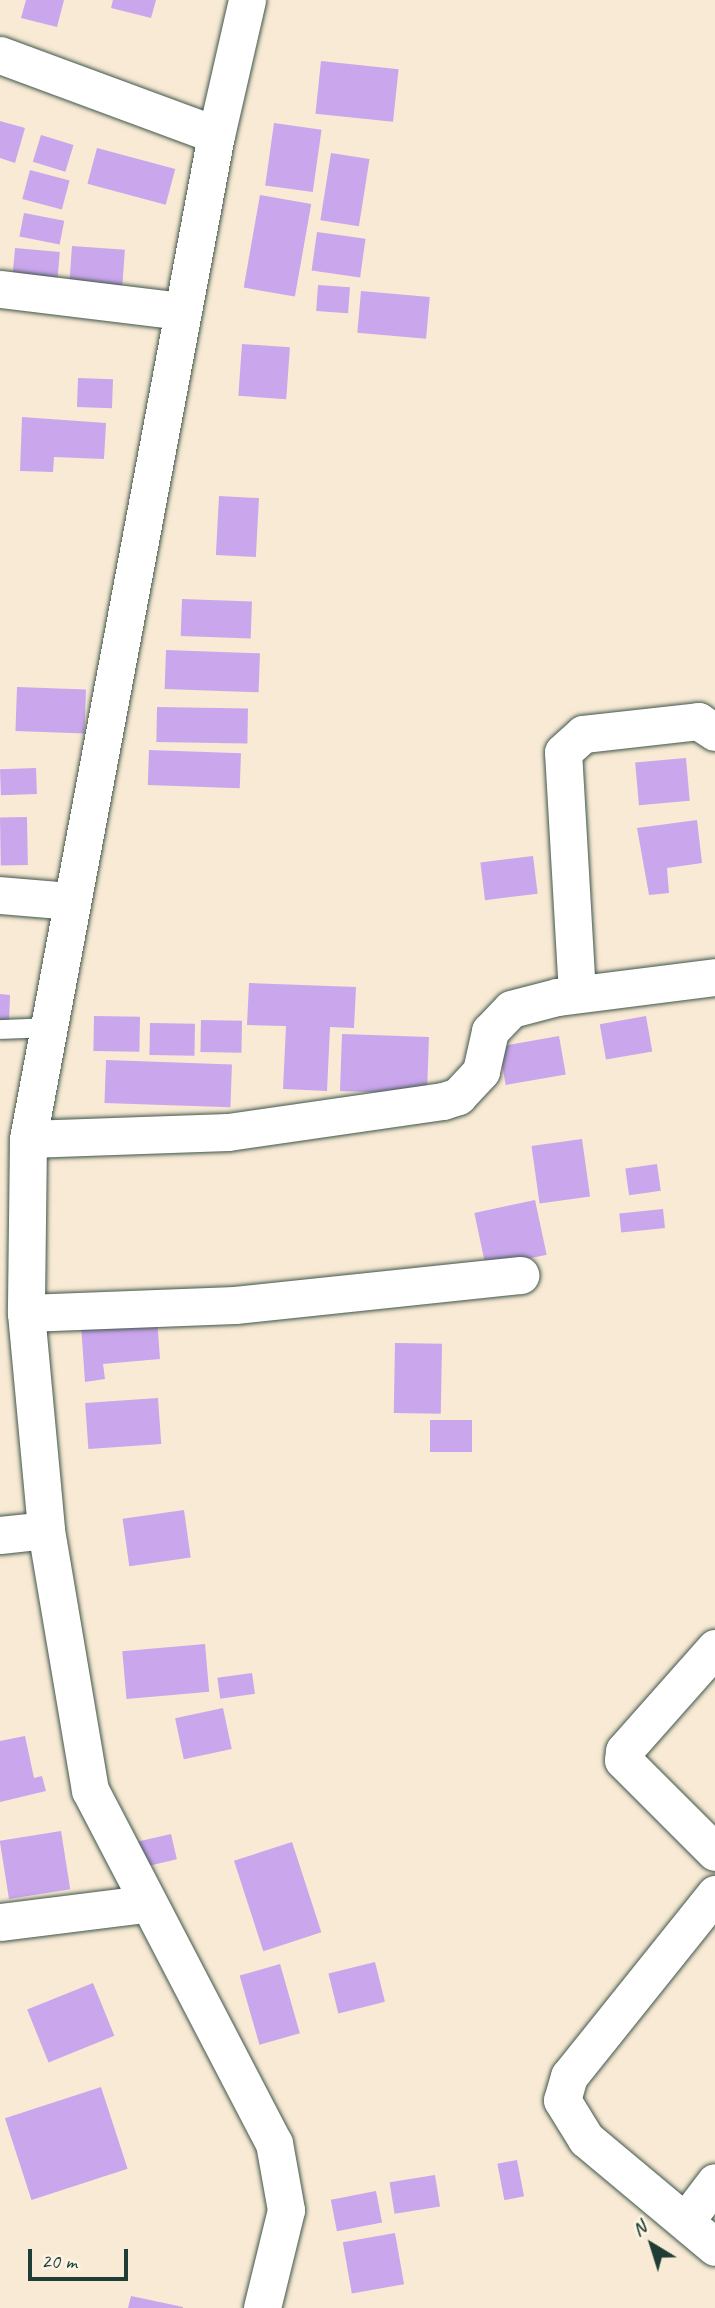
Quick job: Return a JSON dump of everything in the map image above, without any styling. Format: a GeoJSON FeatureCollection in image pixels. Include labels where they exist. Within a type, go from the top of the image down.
{"type":"FeatureCollection","features":[{"type":"Feature","properties":{"kind":"street"},"geometry":{"type":"LineString","coordinates":[[247,0],[216,135],[28,1139],[26,1313],[15,1372],[46,1530],[90,1790],[145,1904],[274,2143],[286,2210],[262,2308]]}},
{"type":"Feature","properties":{"kind":"street"},"geometry":{"type":"LineString","coordinates":[[0,55],[216,135]]}},
{"type":"Feature","properties":{"kind":"street"},"geometry":{"type":"LineString","coordinates":[[0,289],[183,311]]}},
{"type":"Feature","properties":{"kind":"street"},"geometry":{"type":"LineString","coordinates":[[577,994],[563,752],[583,734],[698,720],[715,732]]}},
{"type":"Feature","properties":{"kind":"street"},"geometry":{"type":"LineString","coordinates":[[0,895],[72,901]]}},
{"type":"Feature","properties":{"kind":"street"},"geometry":{"type":"LineString","coordinates":[[28,1139],[228,1132],[443,1101],[458,1096],[481,1071],[499,1017],[577,994],[715,978]]}},
{"type":"Feature","properties":{"kind":"street"},"geometry":{"type":"LineString","coordinates":[[26,1313],[235,1305],[520,1275]]}},
{"type":"Feature","properties":{"kind":"street"},"geometry":{"type":"LineString","coordinates":[[0,1535],[46,1530]]}},
{"type":"Feature","properties":{"kind":"street"},"geometry":{"type":"LineString","coordinates":[[715,1648],[623,1760],[715,1852]]}},
{"type":"Feature","properties":{"kind":"street"},"geometry":{"type":"LineString","coordinates":[[715,1894],[569,2076],[562,2100],[586,2139],[687,2219],[715,2247]]}},
{"type":"Feature","properties":{"kind":"street"},"geometry":{"type":"LineString","coordinates":[[0,1922],[145,1904]]}},
{"type":"Feature","properties":{"kind":"street"},"geometry":{"type":"LineString","coordinates":[[687,2219],[715,2182]]}},
{"type":"Feature","properties":{"kind":"lane"},"geometry":{"type":"LineString","coordinates":[[0,1029],[49,1027]]}},
{"type":"Feature","properties":{"kind":"building"},"geometry":{"type":"Polygon","coordinates":[[[26,0],[64,0],[57,27],[21,18],[26,0]]]}},
{"type":"Feature","properties":{"kind":"building"},"geometry":{"type":"Polygon","coordinates":[[[113,0],[156,0],[151,18],[111,8],[113,0]]]}},
{"type":"Feature","properties":{"kind":"building"},"geometry":{"type":"Polygon","coordinates":[[[321,61],[399,69],[393,122],[315,114],[321,61]]]}},
{"type":"Feature","properties":{"kind":"building"},"geometry":{"type":"Polygon","coordinates":[[[0,121],[25,128],[15,163],[0,158],[0,121]]]}},
{"type":"Feature","properties":{"kind":"building"},"geometry":{"type":"Polygon","coordinates":[[[274,123],[322,130],[313,192],[265,185],[274,123]]]}},
{"type":"Feature","properties":{"kind":"building"},"geometry":{"type":"Polygon","coordinates":[[[41,135],[74,145],[65,172],[33,162],[41,135]]]}},
{"type":"Feature","properties":{"kind":"building"},"geometry":{"type":"Polygon","coordinates":[[[97,148],[175,169],[166,205],[87,184],[97,148]]]}},
{"type":"Feature","properties":{"kind":"building"},"geometry":{"type":"Polygon","coordinates":[[[331,153],[370,159],[359,226],[320,220],[331,153]]]}},
{"type":"Feature","properties":{"kind":"building"},"geometry":{"type":"Polygon","coordinates":[[[30,170],[70,181],[62,210],[22,199],[30,170]]]}},
{"type":"Feature","properties":{"kind":"building"},"geometry":{"type":"Polygon","coordinates":[[[260,195],[311,204],[295,297],[244,288],[260,195]]]}},
{"type":"Feature","properties":{"kind":"building"},"geometry":{"type":"Polygon","coordinates":[[[24,213],[64,221],[60,244],[19,237],[24,213]]]}},
{"type":"Feature","properties":{"kind":"building"},"geometry":{"type":"Polygon","coordinates":[[[317,232],[366,239],[360,277],[312,271],[317,232]]]}},
{"type":"Feature","properties":{"kind":"building"},"geometry":{"type":"Polygon","coordinates":[[[72,246],[125,250],[122,288],[69,284],[72,246]]]}},
{"type":"Feature","properties":{"kind":"building"},"geometry":{"type":"Polygon","coordinates":[[[15,248],[60,252],[57,283],[12,279],[15,248]]]}},
{"type":"Feature","properties":{"kind":"building"},"geometry":{"type":"Polygon","coordinates":[[[318,285],[350,287],[348,313],[316,311],[318,285]]]}},
{"type":"Feature","properties":{"kind":"building"},"geometry":{"type":"Polygon","coordinates":[[[361,291],[430,297],[426,339],[357,333],[361,291]]]}},
{"type":"Feature","properties":{"kind":"building"},"geometry":{"type":"Polygon","coordinates":[[[242,344],[290,347],[286,399],[238,396],[242,344]]]}},
{"type":"Feature","properties":{"kind":"building"},"geometry":{"type":"Polygon","coordinates":[[[78,378],[113,379],[112,408],[77,407],[78,378]]]}},
{"type":"Feature","properties":{"kind":"building"},"geometry":{"type":"Polygon","coordinates":[[[22,417],[106,423],[104,459],[54,457],[53,472],[20,471],[22,417]]]}},
{"type":"Feature","properties":{"kind":"building"},"geometry":{"type":"Polygon","coordinates":[[[219,496],[259,498],[256,557],[216,555],[219,496]]]}},
{"type":"Feature","properties":{"kind":"building"},"geometry":{"type":"Polygon","coordinates":[[[182,599],[252,601],[251,638],[181,636],[182,599]]]}},
{"type":"Feature","properties":{"kind":"building"},"geometry":{"type":"Polygon","coordinates":[[[166,650],[260,653],[259,692],[165,689],[166,650]]]}},
{"type":"Feature","properties":{"kind":"building"},"geometry":{"type":"Polygon","coordinates":[[[17,687],[86,689],[84,733],[15,731],[17,687]]]}},
{"type":"Feature","properties":{"kind":"building"},"geometry":{"type":"Polygon","coordinates":[[[157,707],[248,709],[247,744],[156,742],[157,707]]]}},
{"type":"Feature","properties":{"kind":"building"},"geometry":{"type":"Polygon","coordinates":[[[149,750],[241,753],[240,788],[148,785],[149,750]]]}},
{"type":"Feature","properties":{"kind":"building"},"geometry":{"type":"Polygon","coordinates":[[[686,758],[690,801],[639,805],[635,762],[686,758]]]}},
{"type":"Feature","properties":{"kind":"building"},"geometry":{"type":"Polygon","coordinates":[[[36,768],[37,794],[1,795],[0,769],[36,768]]]}},
{"type":"Feature","properties":{"kind":"building"},"geometry":{"type":"Polygon","coordinates":[[[0,817],[27,817],[28,865],[1,865],[0,817]]]}},
{"type":"Feature","properties":{"kind":"building"},"geometry":{"type":"Polygon","coordinates":[[[697,820],[702,863],[667,868],[669,893],[649,895],[637,828],[697,820]]]}},
{"type":"Feature","properties":{"kind":"building"},"geometry":{"type":"Polygon","coordinates":[[[533,856],[538,894],[485,900],[480,862],[533,856]]]}},
{"type":"Feature","properties":{"kind":"building"},"geometry":{"type":"Polygon","coordinates":[[[249,983],[356,987],[354,1028],[330,1027],[327,1091],[283,1089],[286,1026],[247,1025],[249,983]]]}},
{"type":"Feature","properties":{"kind":"building"},"geometry":{"type":"Polygon","coordinates":[[[0,994],[10,995],[9,1024],[0,1023],[0,994]]]}},
{"type":"Feature","properties":{"kind":"building"},"geometry":{"type":"Polygon","coordinates":[[[94,1016],[140,1017],[139,1052],[93,1051],[94,1016]]]}},
{"type":"Feature","properties":{"kind":"building"},"geometry":{"type":"Polygon","coordinates":[[[646,1016],[652,1051],[606,1060],[600,1024],[646,1016]]]}},
{"type":"Feature","properties":{"kind":"building"},"geometry":{"type":"Polygon","coordinates":[[[201,1020],[242,1021],[241,1053],[200,1052],[201,1020]]]}},
{"type":"Feature","properties":{"kind":"building"},"geometry":{"type":"Polygon","coordinates":[[[150,1023],[195,1024],[194,1056],[149,1055],[150,1023]]]}},
{"type":"Feature","properties":{"kind":"building"},"geometry":{"type":"Polygon","coordinates":[[[342,1034],[429,1037],[427,1094],[340,1091],[342,1034]]]}},
{"type":"Feature","properties":{"kind":"building"},"geometry":{"type":"Polygon","coordinates":[[[559,1036],[566,1074],[506,1085],[499,1047],[559,1036]]]}},
{"type":"Feature","properties":{"kind":"building"},"geometry":{"type":"Polygon","coordinates":[[[106,1060],[232,1064],[230,1107],[104,1103],[106,1060]]]}},
{"type":"Feature","properties":{"kind":"building"},"geometry":{"type":"Polygon","coordinates":[[[582,1139],[590,1196],[540,1204],[531,1146],[582,1139]]]}},
{"type":"Feature","properties":{"kind":"building"},"geometry":{"type":"Polygon","coordinates":[[[657,1164],[661,1191],[629,1195],[625,1168],[657,1164]]]}},
{"type":"Feature","properties":{"kind":"building"},"geometry":{"type":"Polygon","coordinates":[[[535,1200],[547,1255],[486,1268],[474,1213],[535,1200]]]}},
{"type":"Feature","properties":{"kind":"building"},"geometry":{"type":"Polygon","coordinates":[[[663,1209],[665,1228],[621,1232],[619,1214],[663,1209]]]}},
{"type":"Feature","properties":{"kind":"building"},"geometry":{"type":"Polygon","coordinates":[[[157,1318],[160,1359],[103,1364],[105,1379],[85,1382],[81,1325],[157,1318]]]}},
{"type":"Feature","properties":{"kind":"building"},"geometry":{"type":"Polygon","coordinates":[[[395,1343],[442,1344],[441,1414],[394,1413],[395,1343]]]}},
{"type":"Feature","properties":{"kind":"building"},"geometry":{"type":"Polygon","coordinates":[[[158,1398],[161,1444],[88,1449],[85,1403],[158,1398]]]}},
{"type":"Feature","properties":{"kind":"building"},"geometry":{"type":"Polygon","coordinates":[[[430,1420],[472,1420],[472,1452],[430,1452],[430,1420]]]}},
{"type":"Feature","properties":{"kind":"building"},"geometry":{"type":"Polygon","coordinates":[[[184,1510],[191,1558],[129,1566],[123,1519],[184,1510]]]}},
{"type":"Feature","properties":{"kind":"building"},"geometry":{"type":"Polygon","coordinates":[[[205,1644],[209,1692],[126,1699],[122,1651],[205,1644]]]}},
{"type":"Feature","properties":{"kind":"building"},"geometry":{"type":"Polygon","coordinates":[[[252,1673],[255,1694],[220,1699],[217,1678],[252,1673]]]}},
{"type":"Feature","properties":{"kind":"building"},"geometry":{"type":"Polygon","coordinates":[[[223,1708],[232,1749],[184,1759],[175,1718],[223,1708]]]}},
{"type":"Feature","properties":{"kind":"building"},"geometry":{"type":"Polygon","coordinates":[[[25,1736],[34,1778],[42,1776],[46,1791],[0,1802],[0,1741],[25,1736]]]}},
{"type":"Feature","properties":{"kind":"building"},"geometry":{"type":"Polygon","coordinates":[[[61,1831],[70,1889],[9,1899],[0,1841],[61,1831]]]}},
{"type":"Feature","properties":{"kind":"building"},"geometry":{"type":"Polygon","coordinates":[[[171,1834],[177,1859],[141,1868],[135,1842],[171,1834]]]}},
{"type":"Feature","properties":{"kind":"building"},"geometry":{"type":"Polygon","coordinates":[[[292,1842],[321,1932],[263,1951],[234,1861],[292,1842]]]}},
{"type":"Feature","properties":{"kind":"building"},"geometry":{"type":"Polygon","coordinates":[[[375,1962],[385,2002],[338,2013],[328,1974],[375,1962]]]}},
{"type":"Feature","properties":{"kind":"building"},"geometry":{"type":"Polygon","coordinates":[[[280,1964],[300,2033],[259,2045],[240,1976],[280,1964]]]}},
{"type":"Feature","properties":{"kind":"building"},"geometry":{"type":"Polygon","coordinates":[[[93,1983],[114,2036],[49,2062],[27,2010],[93,1983]]]}},
{"type":"Feature","properties":{"kind":"building"},"geometry":{"type":"Polygon","coordinates":[[[101,2087],[128,2169],[32,2200],[5,2118],[101,2087]]]}},
{"type":"Feature","properties":{"kind":"building"},"geometry":{"type":"Polygon","coordinates":[[[517,2160],[524,2196],[504,2200],[497,2164],[517,2160]]]}},
{"type":"Feature","properties":{"kind":"building"},"geometry":{"type":"Polygon","coordinates":[[[435,2175],[440,2207],[395,2214],[390,2182],[435,2175]]]}},
{"type":"Feature","properties":{"kind":"building"},"geometry":{"type":"Polygon","coordinates":[[[376,2191],[382,2222],[337,2231],[331,2200],[376,2191]]]}},
{"type":"Feature","properties":{"kind":"building"},"geometry":{"type":"Polygon","coordinates":[[[395,2233],[404,2284],[352,2293],[343,2242],[395,2233]]]}},
{"type":"Feature","properties":{"kind":"building"},"geometry":{"type":"Polygon","coordinates":[[[131,2296],[183,2307],[183,2308],[128,2308],[131,2296]]]}}]}
